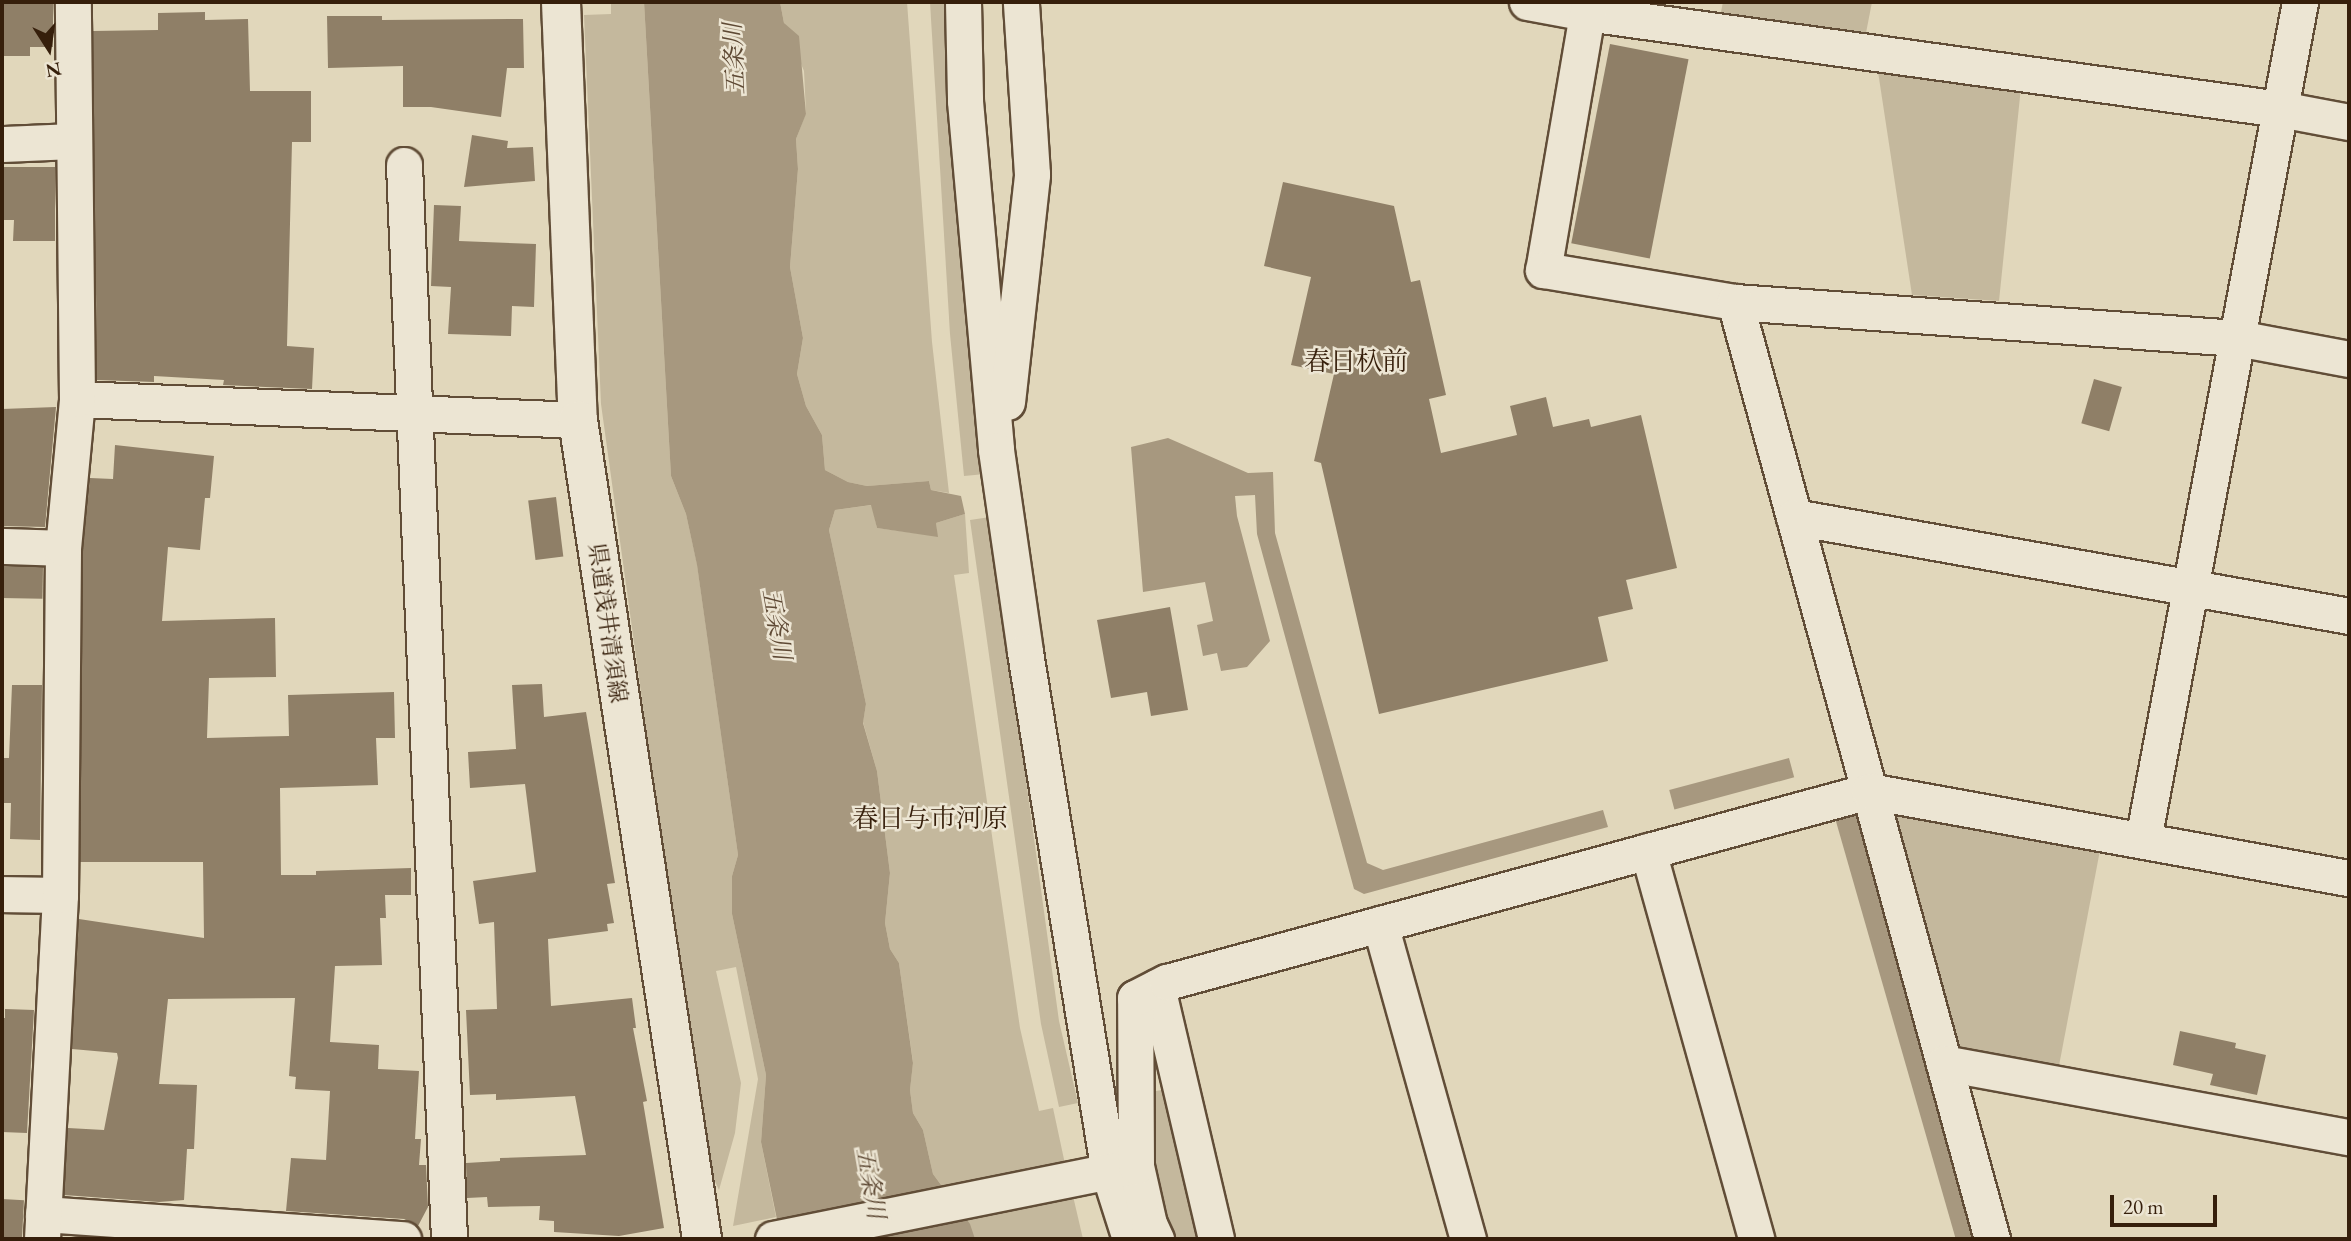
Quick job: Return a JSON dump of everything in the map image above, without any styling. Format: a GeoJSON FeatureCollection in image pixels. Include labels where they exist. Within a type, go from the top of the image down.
{"type":"FeatureCollection","features":[{"type":"Feature","properties":{"kind":"main road","name":"県道浅井清須線"},"geometry":{"type":"LineString","coordinates":[[561,2],[578,420],[702,1239]]}},
{"type":"Feature","properties":{"kind":"street"},"geometry":{"type":"LineString","coordinates":[[73,2],[76,399],[63,548],[60,895],[42,1227],[403,1239]]}},
{"type":"Feature","properties":{"kind":"street"},"geometry":{"type":"LineString","coordinates":[[963,2],[965,101],[996,450],[1025,652],[1112,1172],[1130,1239]]}},
{"type":"Feature","properties":{"kind":"street"},"geometry":{"type":"LineString","coordinates":[[996,450],[1009,392],[1032,174],[1021,2]]}},
{"type":"Feature","properties":{"kind":"street"},"geometry":{"type":"LineString","coordinates":[[1527,2],[1588,7],[2280,109],[2349,122]]}},
{"type":"Feature","properties":{"kind":"street"},"geometry":{"type":"LineString","coordinates":[[2143,840],[2300,2]]}},
{"type":"Feature","properties":{"kind":"street"},"geometry":{"type":"LineString","coordinates":[[1588,7],[1543,270],[1735,302],[2237,338],[2349,359]]}},
{"type":"Feature","properties":{"kind":"street"},"geometry":{"type":"LineString","coordinates":[[2,144],[73,141]]}},
{"type":"Feature","properties":{"kind":"street"},"geometry":{"type":"LineString","coordinates":[[404,165],[449,1239]]}},
{"type":"Feature","properties":{"kind":"street"},"geometry":{"type":"LineString","coordinates":[[1735,302],[1992,1239]]}},
{"type":"Feature","properties":{"kind":"street"},"geometry":{"type":"LineString","coordinates":[[76,399],[578,420]]}},
{"type":"Feature","properties":{"kind":"street"},"geometry":{"type":"LineString","coordinates":[[1794,517],[2349,616]]}},
{"type":"Feature","properties":{"kind":"street"},"geometry":{"type":"LineString","coordinates":[[2,546],[63,548]]}},
{"type":"Feature","properties":{"kind":"street"},"geometry":{"type":"LineString","coordinates":[[1156,1239],[1149,1224],[1112,1172],[1135,998],[1157,987],[1869,791],[2349,878]]}},
{"type":"Feature","properties":{"kind":"street"},"geometry":{"type":"LineString","coordinates":[[1648,851],[1756,1239]]}},
{"type":"Feature","properties":{"kind":"street"},"geometry":{"type":"LineString","coordinates":[[2,894],[60,895]]}},
{"type":"Feature","properties":{"kind":"street"},"geometry":{"type":"LineString","coordinates":[[1380,924],[1468,1239]]}},
{"type":"Feature","properties":{"kind":"street"},"geometry":{"type":"LineString","coordinates":[[1157,987],[1216,1239]]}},
{"type":"Feature","properties":{"kind":"street"},"geometry":{"type":"LineString","coordinates":[[1944,1063],[2349,1137]]}},
{"type":"Feature","properties":{"kind":"street"},"geometry":{"type":"LineString","coordinates":[[773,1239],[1112,1172]]}},
{"type":"Feature","properties":{"kind":"shaded area"},"geometry":{"type":"Polygon","coordinates":[[[611,2],[644,2],[671,476],[686,514],[697,564],[738,855],[732,876],[732,914],[766,1075],[761,1142],[776,1217],[733,1226],[758,1079],[736,967],[716,971],[741,1083],[735,1133],[719,1190],[706,1162],[601,404],[584,15],[611,14],[611,2]]]}},
{"type":"Feature","properties":{"kind":"shaded area"},"geometry":{"type":"Polygon","coordinates":[[[780,2],[907,2],[932,342],[949,493],[931,490],[929,481],[867,486],[848,482],[825,470],[822,435],[806,406],[797,374],[803,338],[790,267],[798,169],[796,139],[806,113],[804,71],[784,23],[780,2]]]}},
{"type":"Feature","properties":{"kind":"shaded area"},"geometry":{"type":"Polygon","coordinates":[[[930,2],[950,2],[985,474],[964,476],[950,334],[930,2]]]}},
{"type":"Feature","properties":{"kind":"shaded area"},"geometry":{"type":"Polygon","coordinates":[[[1723,2],[1872,2],[1865,38],[1720,17],[1723,2]]]}},
{"type":"Feature","properties":{"kind":"shaded area"},"geometry":{"type":"Polygon","coordinates":[[[1877,65],[2021,87],[1999,301],[1912,295],[1877,65]]]}},
{"type":"Feature","properties":{"kind":"shaded area"},"geometry":{"type":"Polygon","coordinates":[[[872,505],[877,528],[937,536],[936,523],[965,514],[969,573],[954,575],[1020,1028],[1039,1111],[1053,1108],[1065,1164],[945,1190],[933,1174],[923,1130],[913,1113],[910,1090],[913,1062],[899,963],[890,949],[885,923],[890,873],[877,771],[863,722],[866,704],[829,530],[835,510],[872,505]]]}},
{"type":"Feature","properties":{"kind":"shaded area"},"geometry":{"type":"Polygon","coordinates":[[[990,517],[1059,1021],[1078,1103],[1059,1107],[1041,1024],[970,520],[990,517]]]}},
{"type":"Feature","properties":{"kind":"shaded area"},"geometry":{"type":"Polygon","coordinates":[[[1900,810],[2101,845],[2058,1071],[1967,1053],[1955,1045],[1891,819],[1900,810]]]}},
{"type":"Feature","properties":{"kind":"shaded area"},"geometry":{"type":"Polygon","coordinates":[[[1162,1090],[1199,1239],[1162,1239],[1150,1092],[1162,1090]]]}},
{"type":"Feature","properties":{"kind":"shaded area"},"geometry":{"type":"Polygon","coordinates":[[[1073,1196],[1083,1239],[975,1239],[964,1217],[1073,1196]]]}},
{"type":"Feature","properties":{"kind":"water","name":"五条川"},"geometry":{"type":"Polygon","coordinates":[[[644,2],[780,2],[784,23],[799,36],[806,114],[796,139],[798,169],[790,267],[803,338],[797,374],[806,406],[822,435],[825,470],[848,482],[867,486],[929,481],[931,490],[961,496],[965,514],[936,523],[938,537],[877,528],[871,505],[835,510],[829,530],[866,704],[863,723],[877,771],[890,873],[885,923],[890,949],[899,963],[913,1063],[910,1090],[913,1113],[923,1130],[933,1174],[970,1224],[975,1239],[781,1239],[761,1142],[766,1075],[732,914],[732,876],[738,855],[697,565],[686,514],[671,476],[644,2]]]}},
{"type":"Feature","properties":{"kind":"water"},"geometry":{"type":"Polygon","coordinates":[[[1168,438],[1248,473],[1273,472],[1275,533],[1367,863],[1383,870],[1603,810],[1608,827],[1364,894],[1354,889],[1257,534],[1255,495],[1235,496],[1237,516],[1270,641],[1247,667],[1221,671],[1217,653],[1203,656],[1197,625],[1213,621],[1205,582],[1143,592],[1131,447],[1168,438]]]}},
{"type":"Feature","properties":{"kind":"water"},"geometry":{"type":"Polygon","coordinates":[[[1789,758],[1794,777],[1674,809],[1669,790],[1789,758]]]}},
{"type":"Feature","properties":{"kind":"water"},"geometry":{"type":"Polygon","coordinates":[[[1856,815],[1977,1238],[1956,1239],[1836,821],[1856,815]]]}},
{"type":"Feature","properties":{"kind":"building"},"geometry":{"type":"Polygon","coordinates":[[[2,2],[53,2],[53,47],[30,47],[30,56],[2,56],[2,2]]]}},
{"type":"Feature","properties":{"kind":"building"},"geometry":{"type":"Polygon","coordinates":[[[205,12],[205,20],[248,19],[250,91],[311,91],[311,142],[292,142],[287,346],[314,348],[312,389],[223,385],[224,380],[154,376],[154,382],[97,380],[93,31],[158,30],[158,13],[205,12]]]}},
{"type":"Feature","properties":{"kind":"building"},"geometry":{"type":"Polygon","coordinates":[[[327,16],[382,16],[382,20],[523,19],[524,68],[507,68],[501,117],[431,107],[403,107],[403,66],[328,68],[327,16]]]}},
{"type":"Feature","properties":{"kind":"building"},"geometry":{"type":"Polygon","coordinates":[[[1610,44],[1689,59],[1650,259],[1571,243],[1610,44]]]}},
{"type":"Feature","properties":{"kind":"building"},"geometry":{"type":"Polygon","coordinates":[[[472,135],[508,141],[507,148],[533,147],[535,181],[464,187],[472,135]]]}},
{"type":"Feature","properties":{"kind":"building"},"geometry":{"type":"Polygon","coordinates":[[[2,167],[55,167],[55,241],[13,241],[14,220],[2,220],[2,167]]]}},
{"type":"Feature","properties":{"kind":"building"},"geometry":{"type":"Polygon","coordinates":[[[1283,182],[1394,206],[1411,282],[1420,280],[1446,395],[1429,399],[1441,453],[1517,435],[1510,406],[1546,397],[1553,427],[1589,419],[1591,427],[1641,415],[1677,568],[1626,580],[1633,609],[1598,617],[1608,661],[1379,714],[1321,463],[1314,461],[1334,374],[1291,365],[1311,277],[1264,266],[1283,182]]]}},
{"type":"Feature","properties":{"kind":"building"},"geometry":{"type":"Polygon","coordinates":[[[434,205],[461,206],[459,241],[536,244],[534,307],[512,306],[511,336],[448,334],[451,287],[431,286],[434,205]]]}},
{"type":"Feature","properties":{"kind":"building"},"geometry":{"type":"Polygon","coordinates":[[[2094,379],[2122,387],[2109,431],[2081,423],[2094,379]]]}},
{"type":"Feature","properties":{"kind":"building"},"geometry":{"type":"Polygon","coordinates":[[[56,407],[45,527],[2,526],[2,409],[56,407]]]}},
{"type":"Feature","properties":{"kind":"building"},"geometry":{"type":"Polygon","coordinates":[[[115,445],[214,456],[210,498],[205,498],[200,550],[168,547],[162,621],[275,618],[276,677],[209,678],[207,738],[289,736],[288,695],[394,692],[395,738],[376,738],[378,785],[280,788],[281,875],[316,875],[316,871],[411,868],[411,895],[385,895],[386,918],[380,918],[382,965],[335,966],[330,1042],[379,1045],[378,1069],[419,1071],[415,1139],[421,1139],[419,1165],[426,1165],[428,1207],[418,1226],[404,1219],[286,1211],[291,1158],[326,1160],[330,1091],[295,1089],[296,1077],[289,1076],[295,998],[168,999],[159,1084],[197,1085],[194,1149],[187,1149],[184,1200],[159,1202],[64,1195],[68,1128],[104,1130],[118,1058],[117,1053],[72,1049],[79,919],[204,938],[203,862],[80,862],[83,549],[90,478],[113,479],[115,445]]]}},
{"type":"Feature","properties":{"kind":"building"},"geometry":{"type":"Polygon","coordinates":[[[556,497],[563,557],[536,560],[528,500],[556,497]]]}},
{"type":"Feature","properties":{"kind":"building"},"geometry":{"type":"Polygon","coordinates":[[[2,566],[43,567],[42,599],[2,598],[2,566]]]}},
{"type":"Feature","properties":{"kind":"building"},"geometry":{"type":"Polygon","coordinates":[[[1170,607],[1188,710],[1151,716],[1147,692],[1111,698],[1097,620],[1170,607]]]}},
{"type":"Feature","properties":{"kind":"building"},"geometry":{"type":"Polygon","coordinates":[[[542,684],[544,717],[586,712],[615,883],[607,884],[614,923],[607,924],[608,931],[548,939],[551,1006],[632,998],[636,1028],[633,1028],[647,1101],[643,1102],[664,1228],[619,1236],[554,1232],[554,1221],[539,1220],[540,1206],[488,1207],[487,1197],[467,1198],[466,1163],[500,1161],[500,1158],[586,1155],[575,1096],[496,1100],[496,1094],[470,1095],[466,1010],[497,1009],[494,922],[479,924],[473,881],[536,872],[525,784],[470,788],[468,752],[516,749],[512,685],[542,684]]]}},
{"type":"Feature","properties":{"kind":"building"},"geometry":{"type":"Polygon","coordinates":[[[12,685],[42,685],[40,840],[10,839],[11,803],[2,803],[2,758],[9,758],[12,685]]]}},
{"type":"Feature","properties":{"kind":"building"},"geometry":{"type":"Polygon","coordinates":[[[5,1009],[34,1010],[27,1133],[2,1132],[2,1018],[5,1018],[5,1009]]]}},
{"type":"Feature","properties":{"kind":"building"},"geometry":{"type":"Polygon","coordinates":[[[2180,1031],[2236,1043],[2235,1048],[2266,1055],[2257,1095],[2210,1085],[2213,1074],[2173,1065],[2180,1031]]]}},
{"type":"Feature","properties":{"kind":"building"},"geometry":{"type":"Polygon","coordinates":[[[2,1199],[24,1200],[22,1239],[2,1239],[2,1199]]]}},
{"type":"Feature","properties":{"kind":"district","name":"春日杁前"},"geometry":{"type":"Point","coordinates":[1356,362]}},
{"type":"Feature","properties":{"kind":"district","name":"春日与市河原"},"geometry":{"type":"Point","coordinates":[930,819]}}]}
